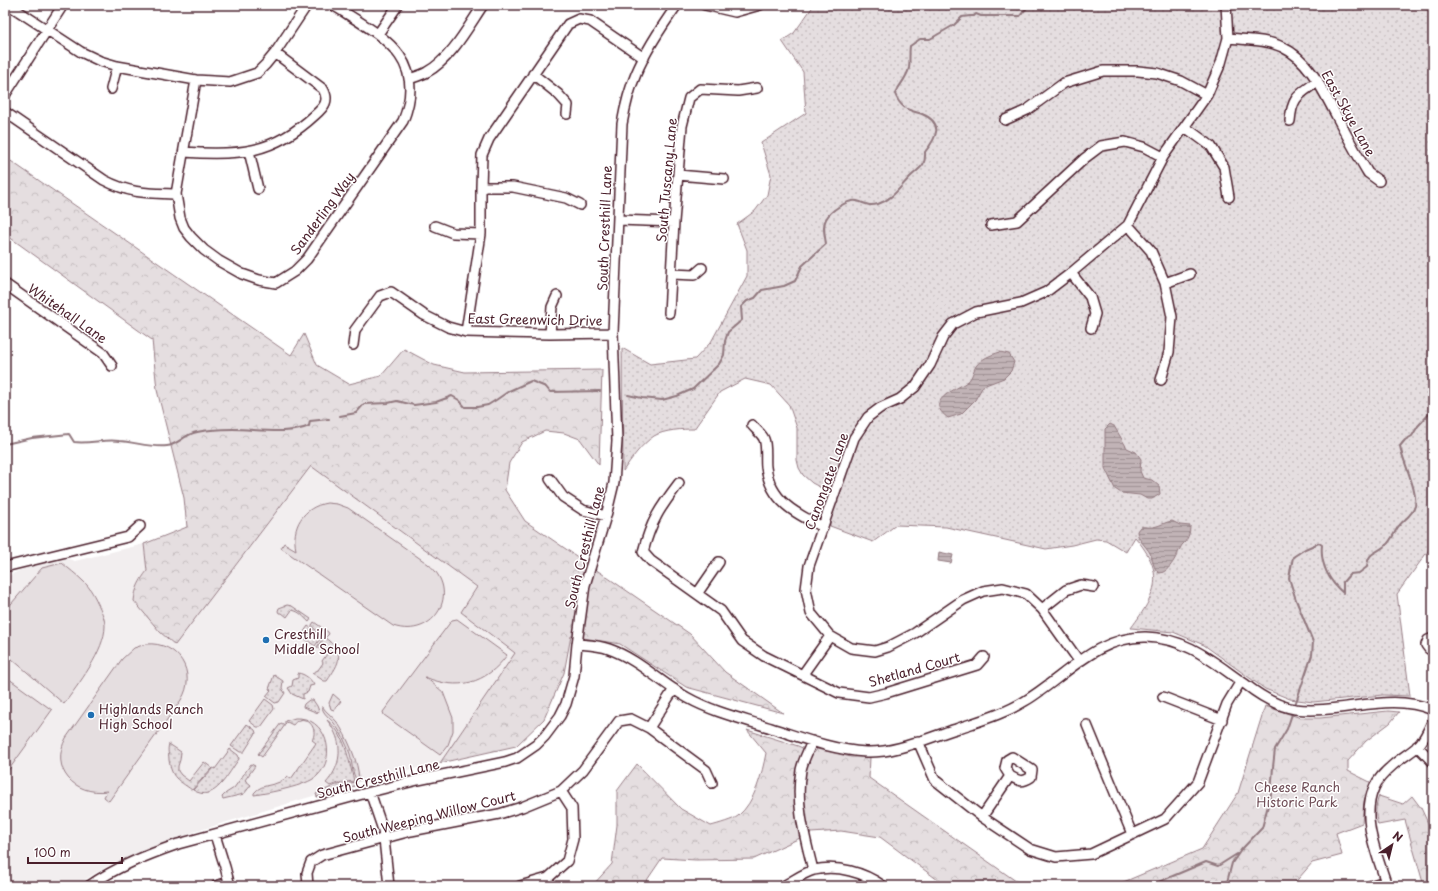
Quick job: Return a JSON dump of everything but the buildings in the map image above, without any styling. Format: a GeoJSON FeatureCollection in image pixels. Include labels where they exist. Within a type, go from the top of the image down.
{"type":"FeatureCollection","features":[{"type":"Feature","properties":{"kind":"street"},"geometry":{"type":"LineString","coordinates":[[9,5],[81,52],[100,61],[117,66],[196,80],[230,82],[246,78],[257,72],[266,64],[307,5]]}},
{"type":"Feature","properties":{"kind":"street"},"geometry":{"type":"LineString","coordinates":[[5,95],[64,5]]}},
{"type":"Feature","properties":{"kind":"street","name":"Sanderling Way"},"geometry":{"type":"LineString","coordinates":[[196,80],[176,194],[180,218],[184,228],[204,250],[242,274],[259,280],[276,283],[295,271],[307,259],[403,121],[410,98],[407,68],[402,58],[393,47],[378,34],[332,5]]}},
{"type":"Feature","properties":{"kind":"street"},"geometry":{"type":"LineString","coordinates":[[378,34],[398,5]]}},
{"type":"Feature","properties":{"kind":"street"},"geometry":{"type":"LineString","coordinates":[[409,79],[426,73],[448,56],[483,5]]}},
{"type":"Feature","properties":{"kind":"street","name":"South Cresthill Lane"},"geometry":{"type":"LineString","coordinates":[[89,886],[122,866],[149,854],[178,844],[370,792],[418,780],[505,762],[527,752],[545,736],[560,716],[566,704],[574,676],[577,644],[586,585],[614,483],[617,456],[613,333],[622,124],[636,73],[665,22],[677,5]]}},
{"type":"Feature","properties":{"kind":"street"},"geometry":{"type":"LineString","coordinates":[[705,5],[735,12],[760,5]]}},
{"type":"Feature","properties":{"kind":"street","name":"Canongate Lane"},"geometry":{"type":"LineString","coordinates":[[1079,661],[1042,609],[1026,594],[1003,588],[984,592],[963,600],[915,633],[887,642],[875,651],[851,648],[830,636],[811,613],[806,589],[808,566],[854,438],[861,426],[868,417],[880,408],[900,399],[915,387],[930,365],[943,337],[953,324],[976,312],[1021,303],[1046,292],[1071,274],[1128,225],[1163,157],[1207,95],[1221,63],[1228,38],[1226,5]]}},
{"type":"Feature","properties":{"kind":"street"},"geometry":{"type":"LineString","coordinates":[[466,332],[481,234],[482,155],[489,138],[568,24],[579,18],[590,21],[644,58]]}},
{"type":"Feature","properties":{"kind":"street","name":"East Skye Lane"},"geometry":{"type":"LineString","coordinates":[[1228,38],[1263,42],[1281,46],[1296,55],[1318,81],[1368,173],[1379,181]]}},
{"type":"Feature","properties":{"kind":"street"},"geometry":{"type":"LineString","coordinates":[[184,152],[232,154],[262,148],[278,142],[305,125],[319,111],[326,102],[327,95],[324,89],[275,53]]}},
{"type":"Feature","properties":{"kind":"street"},"geometry":{"type":"LineString","coordinates":[[111,89],[117,66]]}},
{"type":"Feature","properties":{"kind":"street"},"geometry":{"type":"LineString","coordinates":[[1005,120],[1028,110],[1064,83],[1103,71],[1138,71],[1157,73],[1181,81],[1207,95]]}},
{"type":"Feature","properties":{"kind":"street"},"geometry":{"type":"LineString","coordinates":[[533,74],[558,94],[568,105],[568,114]]}},
{"type":"Feature","properties":{"kind":"street"},"geometry":{"type":"LineString","coordinates":[[1290,121],[1291,108],[1296,97],[1318,81]]}},
{"type":"Feature","properties":{"kind":"street","name":"South Tuscany Lane"},"geometry":{"type":"LineString","coordinates":[[669,313],[674,222],[682,126],[689,98],[700,89],[738,91],[758,88]]}},
{"type":"Feature","properties":{"kind":"street"},"geometry":{"type":"LineString","coordinates":[[5,112],[115,186],[132,191],[176,194]]}},
{"type":"Feature","properties":{"kind":"street"},"geometry":{"type":"LineString","coordinates":[[1185,128],[1211,146],[1224,167],[1229,197]]}},
{"type":"Feature","properties":{"kind":"street"},"geometry":{"type":"LineString","coordinates":[[991,225],[1016,221],[1085,158],[1101,146],[1125,142],[1144,147],[1163,157]]}},
{"type":"Feature","properties":{"kind":"street"},"geometry":{"type":"LineString","coordinates":[[249,151],[258,189]]}},
{"type":"Feature","properties":{"kind":"street"},"geometry":{"type":"LineString","coordinates":[[678,175],[724,179]]}},
{"type":"Feature","properties":{"kind":"street"},"geometry":{"type":"LineString","coordinates":[[481,187],[513,187],[566,198],[580,205]]}},
{"type":"Feature","properties":{"kind":"street"},"geometry":{"type":"LineString","coordinates":[[618,220],[674,222]]}},
{"type":"Feature","properties":{"kind":"street"},"geometry":{"type":"LineString","coordinates":[[1128,225],[1151,251],[1165,283],[1172,317],[1169,352],[1161,380]]}},
{"type":"Feature","properties":{"kind":"street"},"geometry":{"type":"LineString","coordinates":[[435,226],[453,233],[481,234]]}},
{"type":"Feature","properties":{"kind":"street"},"geometry":{"type":"LineString","coordinates":[[672,274],[694,275],[702,268]]}},
{"type":"Feature","properties":{"kind":"street"},"geometry":{"type":"LineString","coordinates":[[1071,274],[1090,297],[1095,314],[1091,328]]}},
{"type":"Feature","properties":{"kind":"street"},"geometry":{"type":"LineString","coordinates":[[1165,283],[1190,274]]}},
{"type":"Feature","properties":{"kind":"street","name":"Whitehall Lane"},"geometry":{"type":"LineString","coordinates":[[5,284],[103,352],[112,366]]}},
{"type":"Feature","properties":{"kind":"street","name":"East Greenwich Drive"},"geometry":{"type":"LineString","coordinates":[[353,345],[355,330],[380,296],[391,292],[424,315],[448,327],[466,332],[550,334],[613,333]]}},
{"type":"Feature","properties":{"kind":"street"},"geometry":{"type":"LineString","coordinates":[[550,334],[552,307],[557,296]]}},
{"type":"Feature","properties":{"kind":"street"},"geometry":{"type":"LineString","coordinates":[[752,425],[764,439],[766,469],[771,485],[780,499],[793,512],[823,527]]}},
{"type":"Feature","properties":{"kind":"street"},"geometry":{"type":"LineString","coordinates":[[550,479],[563,497],[583,510],[606,516]]}},
{"type":"Feature","properties":{"kind":"street","name":"Shetland Court"},"geometry":{"type":"LineString","coordinates":[[679,483],[658,510],[648,532],[643,552],[651,561],[721,611],[742,641],[764,656],[839,693],[869,697],[976,665],[984,657]]}},
{"type":"Feature","properties":{"kind":"street"},"geometry":{"type":"LineString","coordinates":[[5,567],[128,537],[140,526]]}},
{"type":"Feature","properties":{"kind":"street"},"geometry":{"type":"LineString","coordinates":[[698,594],[719,562]]}},
{"type":"Feature","properties":{"kind":"street"},"geometry":{"type":"LineString","coordinates":[[1042,609],[1066,590],[1081,585],[1094,587]]}},
{"type":"Feature","properties":{"kind":"street"},"geometry":{"type":"LineString","coordinates":[[1433,635],[1433,638],[1428,640],[1426,645],[1429,649],[1433,650]]}},
{"type":"Feature","properties":{"kind":"street"},"geometry":{"type":"LineString","coordinates":[[803,674],[830,636]]}},
{"type":"Feature","properties":{"kind":"street"},"geometry":{"type":"LineString","coordinates":[[577,644],[596,646],[619,653],[674,689],[702,705],[722,713],[812,741],[849,750],[870,752],[888,750],[918,741],[1010,709],[1037,694],[1096,649],[1119,640],[1133,637],[1161,638],[1187,646],[1201,653],[1269,700],[1294,709],[1325,709],[1394,702],[1414,704],[1433,710]]}},
{"type":"Feature","properties":{"kind":"street"},"geometry":{"type":"LineString","coordinates":[[918,741],[935,780],[982,817],[1030,849],[1056,857],[1091,854],[1165,819],[1198,782],[1227,704],[1241,682]]}},
{"type":"Feature","properties":{"kind":"street"},"geometry":{"type":"LineString","coordinates":[[649,728],[674,689]]}},
{"type":"Feature","properties":{"kind":"street"},"geometry":{"type":"LineString","coordinates":[[1163,697],[1222,720]]}},
{"type":"Feature","properties":{"kind":"street","name":"South Weeping Willow Court"},"geometry":{"type":"LineString","coordinates":[[308,886],[308,873],[311,862],[322,856],[411,831],[499,814],[522,807],[561,790],[583,770],[619,721],[631,719],[649,728],[706,770],[712,782]]}},
{"type":"Feature","properties":{"kind":"street"},"geometry":{"type":"LineString","coordinates":[[1370,886],[1386,883],[1370,826],[1369,809],[1374,787],[1385,772],[1404,755],[1417,746],[1428,731],[1433,720]]}},
{"type":"Feature","properties":{"kind":"street"},"geometry":{"type":"LineString","coordinates":[[1087,724],[1132,834]]}},
{"type":"Feature","properties":{"kind":"street"},"geometry":{"type":"LineString","coordinates":[[812,741],[802,769],[799,801],[802,824],[813,870]]}},
{"type":"Feature","properties":{"kind":"street"},"geometry":{"type":"LineString","coordinates":[[1417,746],[1433,762]]}},
{"type":"Feature","properties":{"kind":"street"},"geometry":{"type":"LineString","coordinates":[[982,817],[1010,776]]}},
{"type":"Feature","properties":{"kind":"street"},"geometry":{"type":"LineString","coordinates":[[520,886],[548,878],[567,861],[574,839],[572,808],[561,790]]}},
{"type":"Feature","properties":{"kind":"street"},"geometry":{"type":"LineString","coordinates":[[370,792],[383,830],[389,886]]}},
{"type":"Feature","properties":{"kind":"street"},"geometry":{"type":"LineString","coordinates":[[214,835],[230,884],[216,886]]}},
{"type":"Feature","properties":{"kind":"street"},"geometry":{"type":"LineString","coordinates":[[783,886],[813,870],[832,869],[855,872],[864,875],[883,886]]}},
{"type":"Feature","properties":{"kind":"shaded area"},"geometry":{"type":"Polygon","coordinates":[[[1000,352],[1009,354],[1014,362],[1011,371],[1004,378],[983,386],[975,400],[961,414],[948,418],[946,417],[941,412],[939,407],[941,400],[947,394],[969,381],[976,366],[981,361],[1000,352]]]}},
{"type":"Feature","properties":{"kind":"shaded area"},"geometry":{"type":"Polygon","coordinates":[[[1110,424],[1114,426],[1127,448],[1136,452],[1141,459],[1140,471],[1143,478],[1152,480],[1159,486],[1160,494],[1152,499],[1147,499],[1140,495],[1121,493],[1115,489],[1105,468],[1105,429],[1110,424]]]}},
{"type":"Feature","properties":{"kind":"shaded area"},"geometry":{"type":"Polygon","coordinates":[[[311,466],[477,587],[461,612],[516,653],[440,763],[373,778],[197,831],[108,866],[76,886],[5,886],[5,578],[20,570],[65,558],[75,561],[144,544],[147,571],[140,581],[134,601],[160,632],[175,645],[311,466]]]}},
{"type":"Feature","properties":{"kind":"shaded area"},"geometry":{"type":"Polygon","coordinates":[[[1172,521],[1180,525],[1190,526],[1189,534],[1170,567],[1159,573],[1154,566],[1150,553],[1138,537],[1137,531],[1140,527],[1153,527],[1172,521]]]}},
{"type":"Feature","properties":{"kind":"shaded area"},"geometry":{"type":"Polygon","coordinates":[[[939,552],[953,555],[951,563],[938,561],[939,552]]]}},
{"type":"Feature","properties":{"kind":"green space"},"geometry":{"type":"Polygon","coordinates":[[[814,5],[1433,5],[1433,544],[1397,594],[1410,696],[1383,695],[1313,702],[1290,699],[1265,689],[1204,645],[1173,632],[1131,628],[1147,604],[1152,594],[1154,583],[1154,573],[1151,562],[1145,550],[1135,537],[1126,552],[1106,540],[1096,539],[1046,549],[946,527],[896,525],[873,542],[830,526],[829,492],[812,483],[803,475],[799,468],[797,460],[797,428],[789,405],[771,385],[745,379],[720,392],[694,429],[668,431],[654,436],[633,457],[623,471],[622,348],[650,364],[695,359],[711,342],[747,276],[747,250],[737,224],[755,211],[767,195],[771,175],[761,143],[806,113],[803,72],[782,41],[794,33],[814,5]]]}},
{"type":"Feature","properties":{"kind":"green space"},"geometry":{"type":"Polygon","coordinates":[[[5,157],[291,355],[304,334],[317,365],[349,384],[381,376],[404,349],[434,365],[465,372],[602,370],[599,465],[580,439],[564,433],[545,431],[522,442],[509,463],[505,490],[525,521],[690,634],[725,672],[783,713],[686,687],[620,644],[571,636],[564,673],[544,719],[516,746],[440,763],[515,653],[461,612],[477,587],[311,466],[175,645],[160,632],[134,601],[138,585],[147,571],[144,544],[187,527],[184,498],[157,390],[152,340],[5,234],[5,157]]]}},
{"type":"Feature","properties":{"kind":"green space"},"geometry":{"type":"Polygon","coordinates":[[[327,503],[337,504],[348,508],[428,564],[438,575],[443,587],[443,599],[439,610],[431,620],[421,626],[408,628],[393,626],[281,548],[284,543],[296,550],[295,534],[301,519],[311,509],[327,503]]]}},
{"type":"Feature","properties":{"kind":"green space"},"geometry":{"type":"Polygon","coordinates":[[[62,563],[86,583],[96,599],[104,619],[105,626],[101,646],[96,656],[64,704],[5,653],[5,611],[42,568],[62,563]]]}},
{"type":"Feature","properties":{"kind":"green space"},"geometry":{"type":"Polygon","coordinates":[[[287,605],[292,606],[311,619],[309,622],[300,613],[292,610],[287,617],[282,613],[279,613],[279,608],[287,605]]]}},
{"type":"Feature","properties":{"kind":"green space"},"geometry":{"type":"Polygon","coordinates":[[[457,619],[507,655],[490,673],[470,682],[449,684],[425,677],[443,692],[453,718],[453,731],[448,745],[440,755],[384,715],[383,712],[452,620],[457,619]]]}},
{"type":"Feature","properties":{"kind":"green space"},"geometry":{"type":"Polygon","coordinates":[[[314,622],[328,632],[329,634],[326,637],[312,627],[314,622]]]}},
{"type":"Feature","properties":{"kind":"green space"},"geometry":{"type":"Polygon","coordinates":[[[308,626],[322,636],[315,646],[301,636],[308,626]]]}},
{"type":"Feature","properties":{"kind":"green space"},"geometry":{"type":"Polygon","coordinates":[[[324,637],[336,648],[339,658],[338,663],[327,681],[324,681],[312,673],[318,670],[327,654],[317,647],[324,637]]]}},
{"type":"Feature","properties":{"kind":"green space"},"geometry":{"type":"Polygon","coordinates":[[[146,644],[157,644],[176,653],[186,670],[186,690],[181,700],[109,801],[104,797],[107,791],[85,789],[75,785],[68,778],[63,770],[61,760],[62,749],[66,738],[122,659],[134,648],[146,644]]]}},
{"type":"Feature","properties":{"kind":"green space"},"geometry":{"type":"Polygon","coordinates":[[[298,673],[308,677],[314,685],[310,686],[308,692],[303,694],[303,699],[292,694],[288,688],[292,686],[293,680],[298,678],[298,673]]]}},
{"type":"Feature","properties":{"kind":"green space"},"geometry":{"type":"Polygon","coordinates":[[[274,675],[283,681],[282,688],[285,693],[279,702],[275,703],[266,696],[271,690],[269,689],[274,675]]]}},
{"type":"Feature","properties":{"kind":"green space"},"geometry":{"type":"Polygon","coordinates":[[[5,676],[52,710],[5,775],[5,676]]]}},
{"type":"Feature","properties":{"kind":"green space"},"geometry":{"type":"Polygon","coordinates":[[[333,694],[341,701],[334,710],[331,709],[329,703],[333,694]]]}},
{"type":"Feature","properties":{"kind":"green space"},"geometry":{"type":"Polygon","coordinates":[[[265,699],[273,705],[274,709],[261,727],[257,727],[249,721],[265,699]]]}},
{"type":"Feature","properties":{"kind":"green space"},"geometry":{"type":"Polygon","coordinates":[[[309,700],[313,700],[319,711],[318,713],[303,707],[309,700]]]}},
{"type":"Feature","properties":{"kind":"green space"},"geometry":{"type":"Polygon","coordinates":[[[322,706],[337,722],[345,735],[355,758],[359,780],[355,778],[350,754],[339,730],[322,709],[322,706]]]}},
{"type":"Feature","properties":{"kind":"green space","name":"Cheese Ranch Historic Park"},"geometry":{"type":"Polygon","coordinates":[[[1265,706],[1301,718],[1320,718],[1388,711],[1399,712],[1390,723],[1366,741],[1348,761],[1348,771],[1370,782],[1364,801],[1362,823],[1336,833],[1342,855],[1312,863],[1292,886],[1114,886],[1202,849],[1238,793],[1265,706]]]}},
{"type":"Feature","properties":{"kind":"green space"},"geometry":{"type":"Polygon","coordinates":[[[295,718],[306,719],[321,730],[326,739],[327,749],[327,759],[323,768],[317,776],[305,783],[268,793],[254,795],[254,793],[261,787],[279,782],[287,776],[291,779],[316,743],[312,740],[314,730],[306,720],[297,721],[293,725],[287,722],[285,724],[285,721],[295,718]]]}},
{"type":"Feature","properties":{"kind":"green space"},"geometry":{"type":"Polygon","coordinates":[[[327,720],[338,732],[342,740],[348,756],[354,781],[338,783],[330,786],[326,783],[337,766],[339,753],[337,739],[327,720]]]}},
{"type":"Feature","properties":{"kind":"green space"},"geometry":{"type":"Polygon","coordinates":[[[281,723],[285,725],[262,757],[258,754],[281,723]]]}},
{"type":"Feature","properties":{"kind":"green space"},"geometry":{"type":"Polygon","coordinates":[[[247,724],[255,730],[256,733],[244,752],[240,752],[231,746],[247,724]]]}},
{"type":"Feature","properties":{"kind":"green space"},"geometry":{"type":"Polygon","coordinates":[[[747,730],[798,746],[814,753],[817,749],[851,757],[870,757],[869,778],[1023,886],[946,886],[880,837],[841,831],[811,833],[754,859],[696,860],[662,858],[643,886],[592,886],[612,864],[617,825],[617,791],[637,764],[681,809],[711,826],[733,819],[744,810],[757,787],[766,753],[747,730]]]}},
{"type":"Feature","properties":{"kind":"green space"},"geometry":{"type":"Polygon","coordinates":[[[169,744],[181,752],[178,771],[189,781],[204,762],[212,768],[192,790],[179,781],[172,771],[169,760],[169,744]]]}},
{"type":"Feature","properties":{"kind":"green space"},"geometry":{"type":"Polygon","coordinates":[[[230,749],[238,755],[239,759],[220,785],[208,793],[201,793],[193,790],[213,768],[215,769],[230,749]]]}},
{"type":"Feature","properties":{"kind":"green space"},"geometry":{"type":"Polygon","coordinates":[[[251,764],[255,766],[245,780],[251,785],[244,794],[223,799],[222,797],[234,788],[251,764]]]}},
{"type":"Feature","properties":{"kind":"green space"},"geometry":{"type":"Polygon","coordinates":[[[356,782],[357,784],[355,786],[317,797],[316,794],[336,785],[356,782]]]}},
{"type":"Feature","properties":{"kind":"green space"},"geometry":{"type":"Polygon","coordinates":[[[1379,796],[1403,804],[1412,796],[1421,808],[1433,834],[1433,886],[1424,886],[1405,820],[1378,825],[1376,811],[1379,796]]]}},
{"type":"Feature","properties":{"kind":"waterway"},"geometry":{"type":"LineString","coordinates":[[628,395],[662,400],[677,396],[693,389],[719,364],[724,355],[725,341],[728,332],[742,320],[741,307],[747,301],[755,298],[762,290],[784,286],[795,281],[802,266],[826,244],[824,225],[826,219],[831,213],[840,206],[853,201],[872,205],[888,200],[922,166],[925,152],[935,136],[936,126],[929,118],[904,107],[898,101],[895,94],[908,72],[910,46],[920,39],[930,39],[954,25],[962,17],[974,16],[976,14],[981,16],[1020,16],[1029,5]]}},
{"type":"Feature","properties":{"kind":"waterway"},"geometry":{"type":"LineString","coordinates":[[340,416],[356,413],[364,404],[397,401],[414,405],[436,402],[452,396],[459,400],[465,407],[488,405],[509,391],[531,381],[546,387],[550,392],[600,391]]}},
{"type":"Feature","properties":{"kind":"waterway"},"geometry":{"type":"LineString","coordinates":[[1295,705],[1312,655],[1313,642],[1289,578],[1293,557],[1305,549],[1319,543],[1322,545],[1322,559],[1326,572],[1343,593],[1343,582],[1350,574],[1359,573],[1367,567],[1371,555],[1388,543],[1398,527],[1414,509],[1414,493],[1400,446],[1405,440],[1412,436],[1418,426],[1430,413],[1433,412]]}},
{"type":"Feature","properties":{"kind":"waterway"},"geometry":{"type":"LineString","coordinates":[[5,444],[32,438],[69,434],[74,442],[113,441],[167,446],[191,434],[199,432],[229,429],[282,431],[301,429],[309,426],[310,421],[329,419]]}},
{"type":"Feature","properties":{"kind":"waterway"},"geometry":{"type":"LineString","coordinates":[[1226,886],[1232,863],[1241,850],[1262,828],[1271,794],[1275,749],[1287,729],[1292,714]]}},
{"type":"Feature","properties":{"kind":"waterway"},"geometry":{"type":"LineString","coordinates":[[1149,886],[1206,862],[1218,866],[1237,854]]}},
{"type":"Feature","properties":{"kind":"place","name":"Cresthill Middle School"},"geometry":{"type":"Point","coordinates":[266,640]}},
{"type":"Feature","properties":{"kind":"place","name":"Highlands Ranch High School"},"geometry":{"type":"Point","coordinates":[91,715]}}]}
